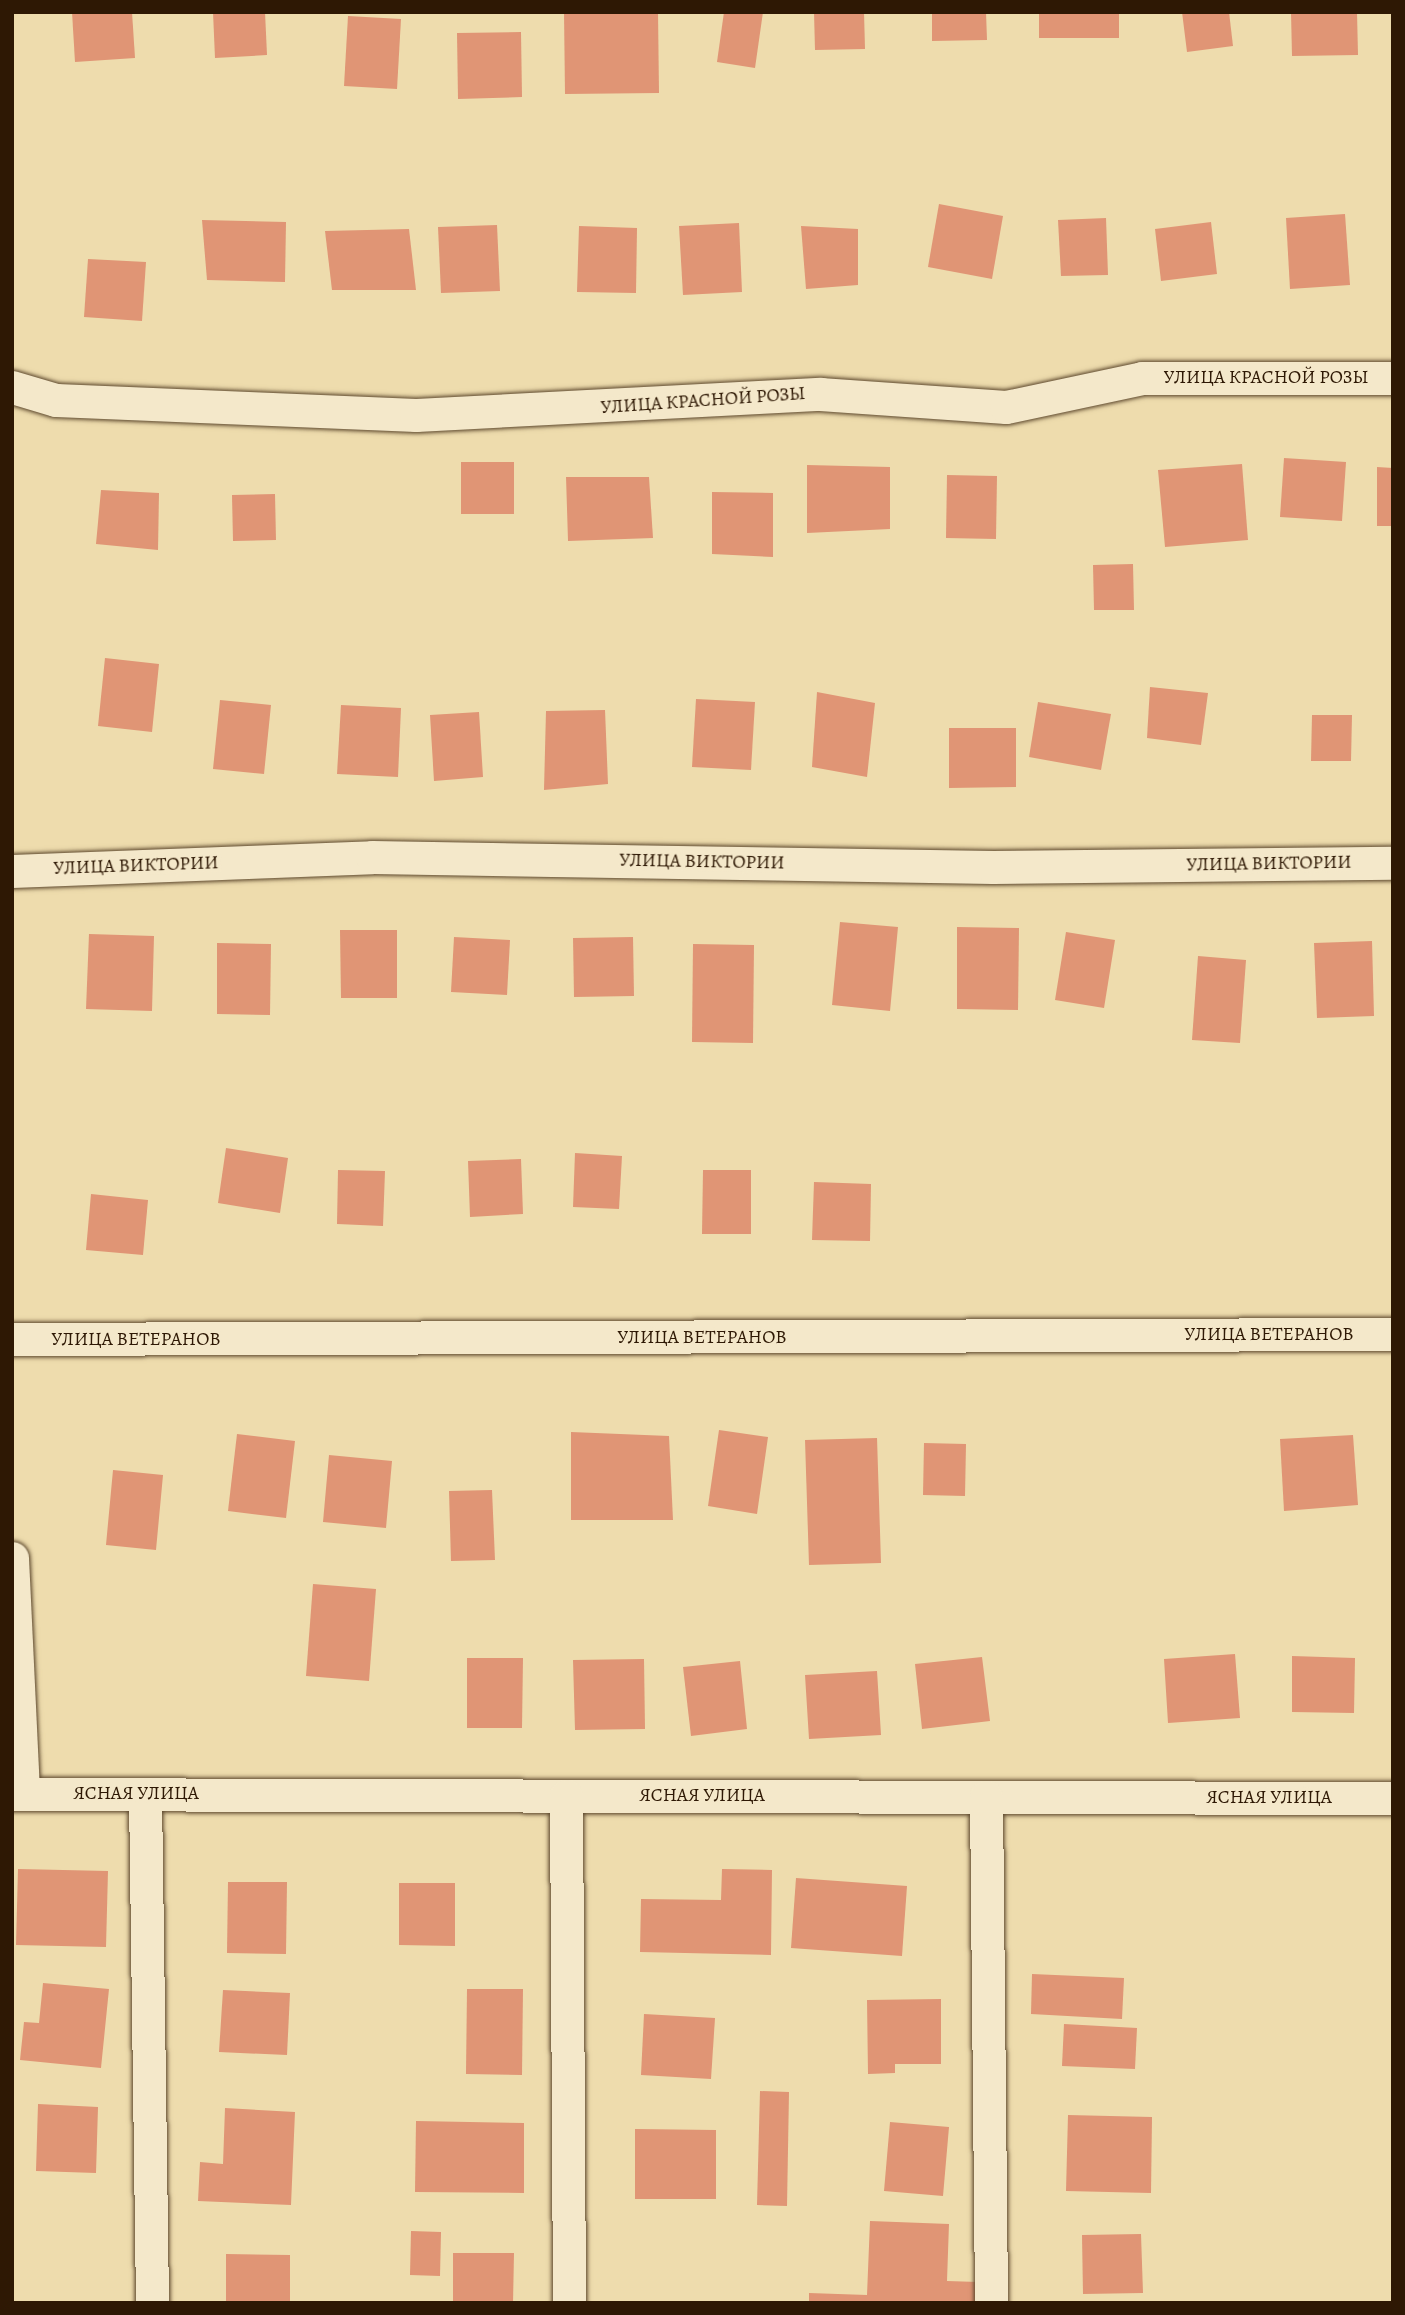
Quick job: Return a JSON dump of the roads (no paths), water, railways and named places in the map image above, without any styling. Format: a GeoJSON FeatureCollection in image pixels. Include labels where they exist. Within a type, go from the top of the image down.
{"type":"FeatureCollection","features":[{"type":"Feature","properties":{"kind":"street","name":"УЛИЦА КРАСНОЙ РОЗЫ"},"geometry":{"type":"LineString","coordinates":[[12,387],[56,400],[416,415],[820,394],[1006,407],[1142,378],[1393,378]]}},
{"type":"Feature","properties":{"kind":"street","name":"УЛИЦА ВИКТОРИИ"},"geometry":{"type":"LineString","coordinates":[[12,871],[372,857],[993,867],[1393,863]]}},
{"type":"Feature","properties":{"kind":"street","name":"УЛИЦА ВЕТЕРАНОВ"},"geometry":{"type":"LineString","coordinates":[[12,1339],[1393,1334]]}},
{"type":"Feature","properties":{"kind":"street"},"geometry":{"type":"LineString","coordinates":[[12,1558],[17,1794]]}},
{"type":"Feature","properties":{"kind":"street","name":"ЯСНАЯ УЛИЦА"},"geometry":{"type":"LineString","coordinates":[[17,1794],[1393,1798]]}},
{"type":"Feature","properties":{"kind":"street"},"geometry":{"type":"LineString","coordinates":[[145,1794],[152,2303]]}},
{"type":"Feature","properties":{"kind":"street"},"geometry":{"type":"LineString","coordinates":[[566,1796],[569,2303]]}},
{"type":"Feature","properties":{"kind":"street"},"geometry":{"type":"LineString","coordinates":[[986,1797],[990,2303]]}}]}
